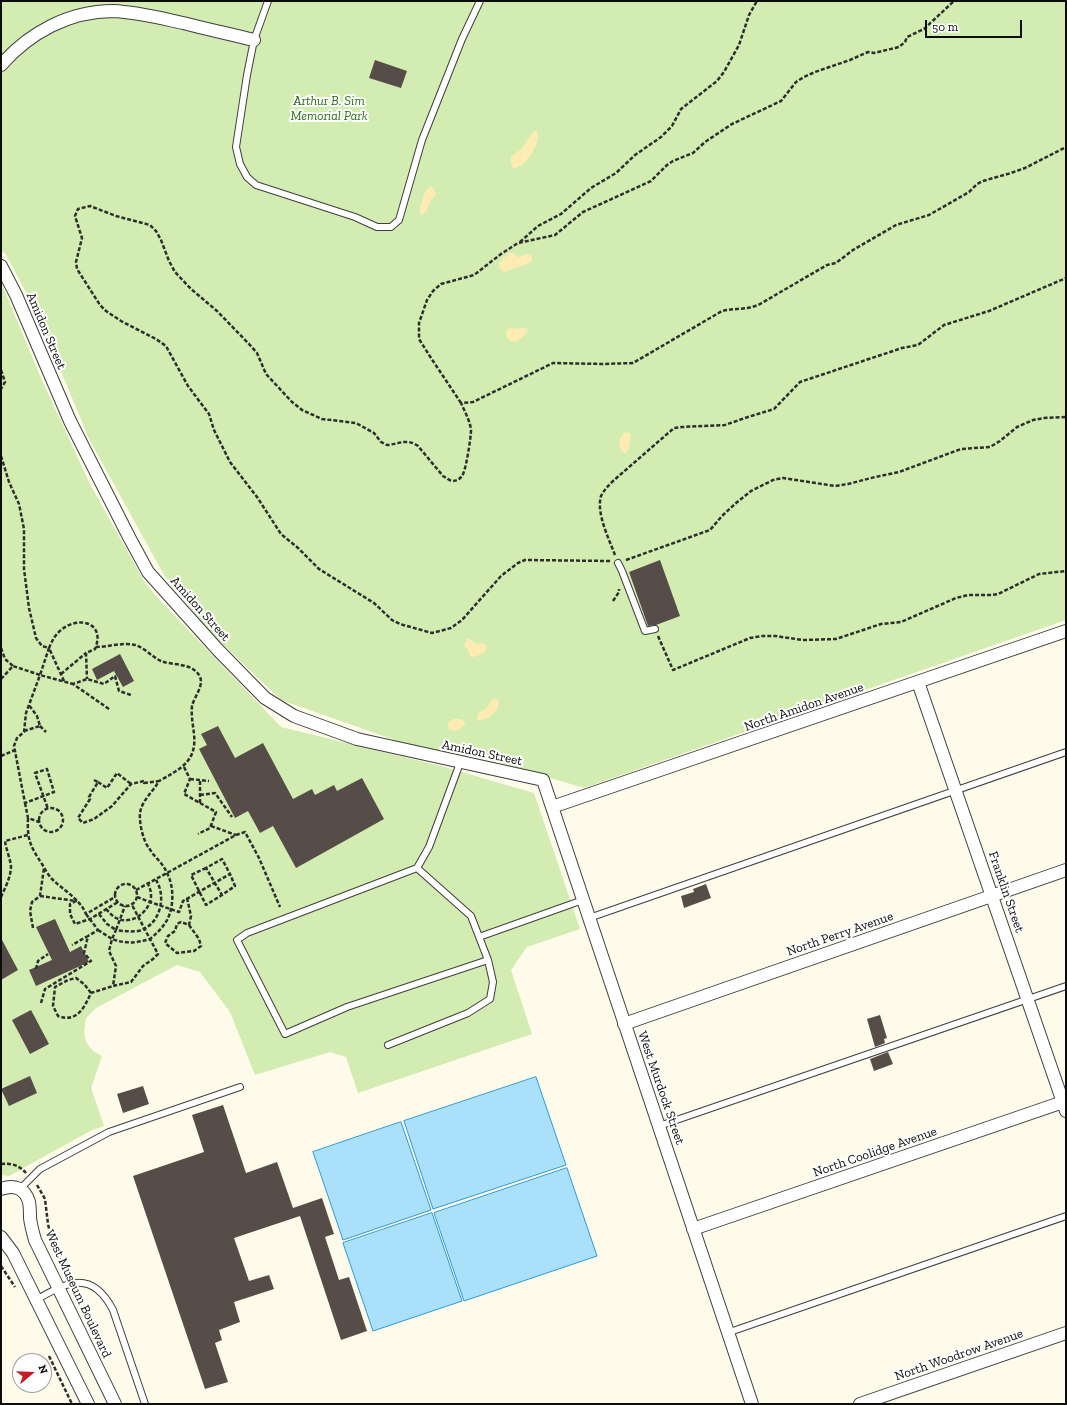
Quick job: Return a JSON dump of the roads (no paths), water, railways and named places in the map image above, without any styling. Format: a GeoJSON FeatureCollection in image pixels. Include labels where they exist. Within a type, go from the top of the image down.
{"type":"FeatureCollection","features":[{"type":"Feature","properties":{"kind":"street"},"geometry":{"type":"LineString","coordinates":[[1,65],[14,50],[50,26],[89,13],[113,12],[151,16],[254,40]]}},
{"type":"Feature","properties":{"kind":"street","name":"Amidon Street"},"geometry":{"type":"LineString","coordinates":[[1,266],[16,295],[70,421],[129,538],[148,572],[218,650],[265,698],[294,716],[357,739],[460,763],[543,780]]}},
{"type":"Feature","properties":{"kind":"street","name":"North Amidon Avenue"},"geometry":{"type":"LineString","coordinates":[[552,807],[1066,631]]}},
{"type":"Feature","properties":{"kind":"street","name":"Franklin Street"},"geometry":{"type":"LineString","coordinates":[[918,682],[1065,1105]]}},
{"type":"Feature","properties":{"kind":"street","name":"West Murdock Street"},"geometry":{"type":"LineString","coordinates":[[543,780],[752,1404]]}},
{"type":"Feature","properties":{"kind":"street","name":"North Perry Avenue"},"geometry":{"type":"LineString","coordinates":[[624,1024],[1066,870]]}},
{"type":"Feature","properties":{"kind":"street","name":"North Coolidge Avenue"},"geometry":{"type":"LineString","coordinates":[[693,1229],[1065,1105]]}},
{"type":"Feature","properties":{"kind":"street"},"geometry":{"type":"LineString","coordinates":[[2,1188],[14,1186],[20,1189]]}},
{"type":"Feature","properties":{"kind":"street","name":"West Museum Boulevard"},"geometry":{"type":"LineString","coordinates":[[20,1189],[26,1195],[29,1203],[35,1240],[115,1404]]}},
{"type":"Feature","properties":{"kind":"street"},"geometry":{"type":"LineString","coordinates":[[1,1237],[13,1253],[88,1404]]}},
{"type":"Feature","properties":{"kind":"street","name":"North Woodrow Avenue"},"geometry":{"type":"LineString","coordinates":[[860,1404],[1066,1333]]}},
{"type":"Feature","properties":{"kind":"lane"},"geometry":{"type":"LineString","coordinates":[[268,1],[254,40],[247,75],[236,147],[240,164],[247,177],[256,185],[355,218],[377,227],[391,227],[399,220],[422,140],[462,39],[480,1]]}},
{"type":"Feature","properties":{"kind":"lane"},"geometry":{"type":"LineString","coordinates":[[618,563],[645,631],[655,629]]}},
{"type":"Feature","properties":{"kind":"lane"},"geometry":{"type":"LineString","coordinates":[[589,918],[1066,752]]}},
{"type":"Feature","properties":{"kind":"lane"},"geometry":{"type":"LineString","coordinates":[[460,763],[429,847],[417,868],[247,933],[237,940],[285,1034],[347,1007],[488,960]]}},
{"type":"Feature","properties":{"kind":"lane"},"geometry":{"type":"LineString","coordinates":[[388,1045],[468,1013],[490,999],[493,982],[488,960],[472,916],[417,868]]}},
{"type":"Feature","properties":{"kind":"lane"},"geometry":{"type":"LineString","coordinates":[[479,937],[583,900]]}},
{"type":"Feature","properties":{"kind":"lane"},"geometry":{"type":"LineString","coordinates":[[660,1126],[1066,986]]}},
{"type":"Feature","properties":{"kind":"lane"},"geometry":{"type":"LineString","coordinates":[[20,1189],[40,1169],[108,1132],[240,1087]]}},
{"type":"Feature","properties":{"kind":"lane"},"geometry":{"type":"LineString","coordinates":[[728,1333],[1066,1216]]}},
{"type":"Feature","properties":{"kind":"lane"},"geometry":{"type":"LineString","coordinates":[[36,1300],[58,1287],[73,1282],[86,1284],[97,1289],[107,1298],[113,1310],[145,1404]]}},
{"type":"Feature","properties":{"kind":"water"},"geometry":{"type":"Polygon","coordinates":[[[536,1077],[566,1165],[433,1209],[404,1121],[536,1077]]]}},
{"type":"Feature","properties":{"kind":"water"},"geometry":{"type":"Polygon","coordinates":[[[401,1122],[431,1210],[343,1240],[313,1152],[401,1122]]]}},
{"type":"Feature","properties":{"kind":"water"},"geometry":{"type":"Polygon","coordinates":[[[567,1168],[597,1256],[464,1301],[434,1213],[567,1168]]]}},
{"type":"Feature","properties":{"kind":"water"},"geometry":{"type":"Polygon","coordinates":[[[432,1213],[462,1301],[373,1331],[343,1243],[432,1213]]]}},
{"type":"Feature","properties":{"kind":"park label","name":"Arthur B. Sim Memorial Park"},"geometry":{"type":"Point","coordinates":[329,108]}}]}
